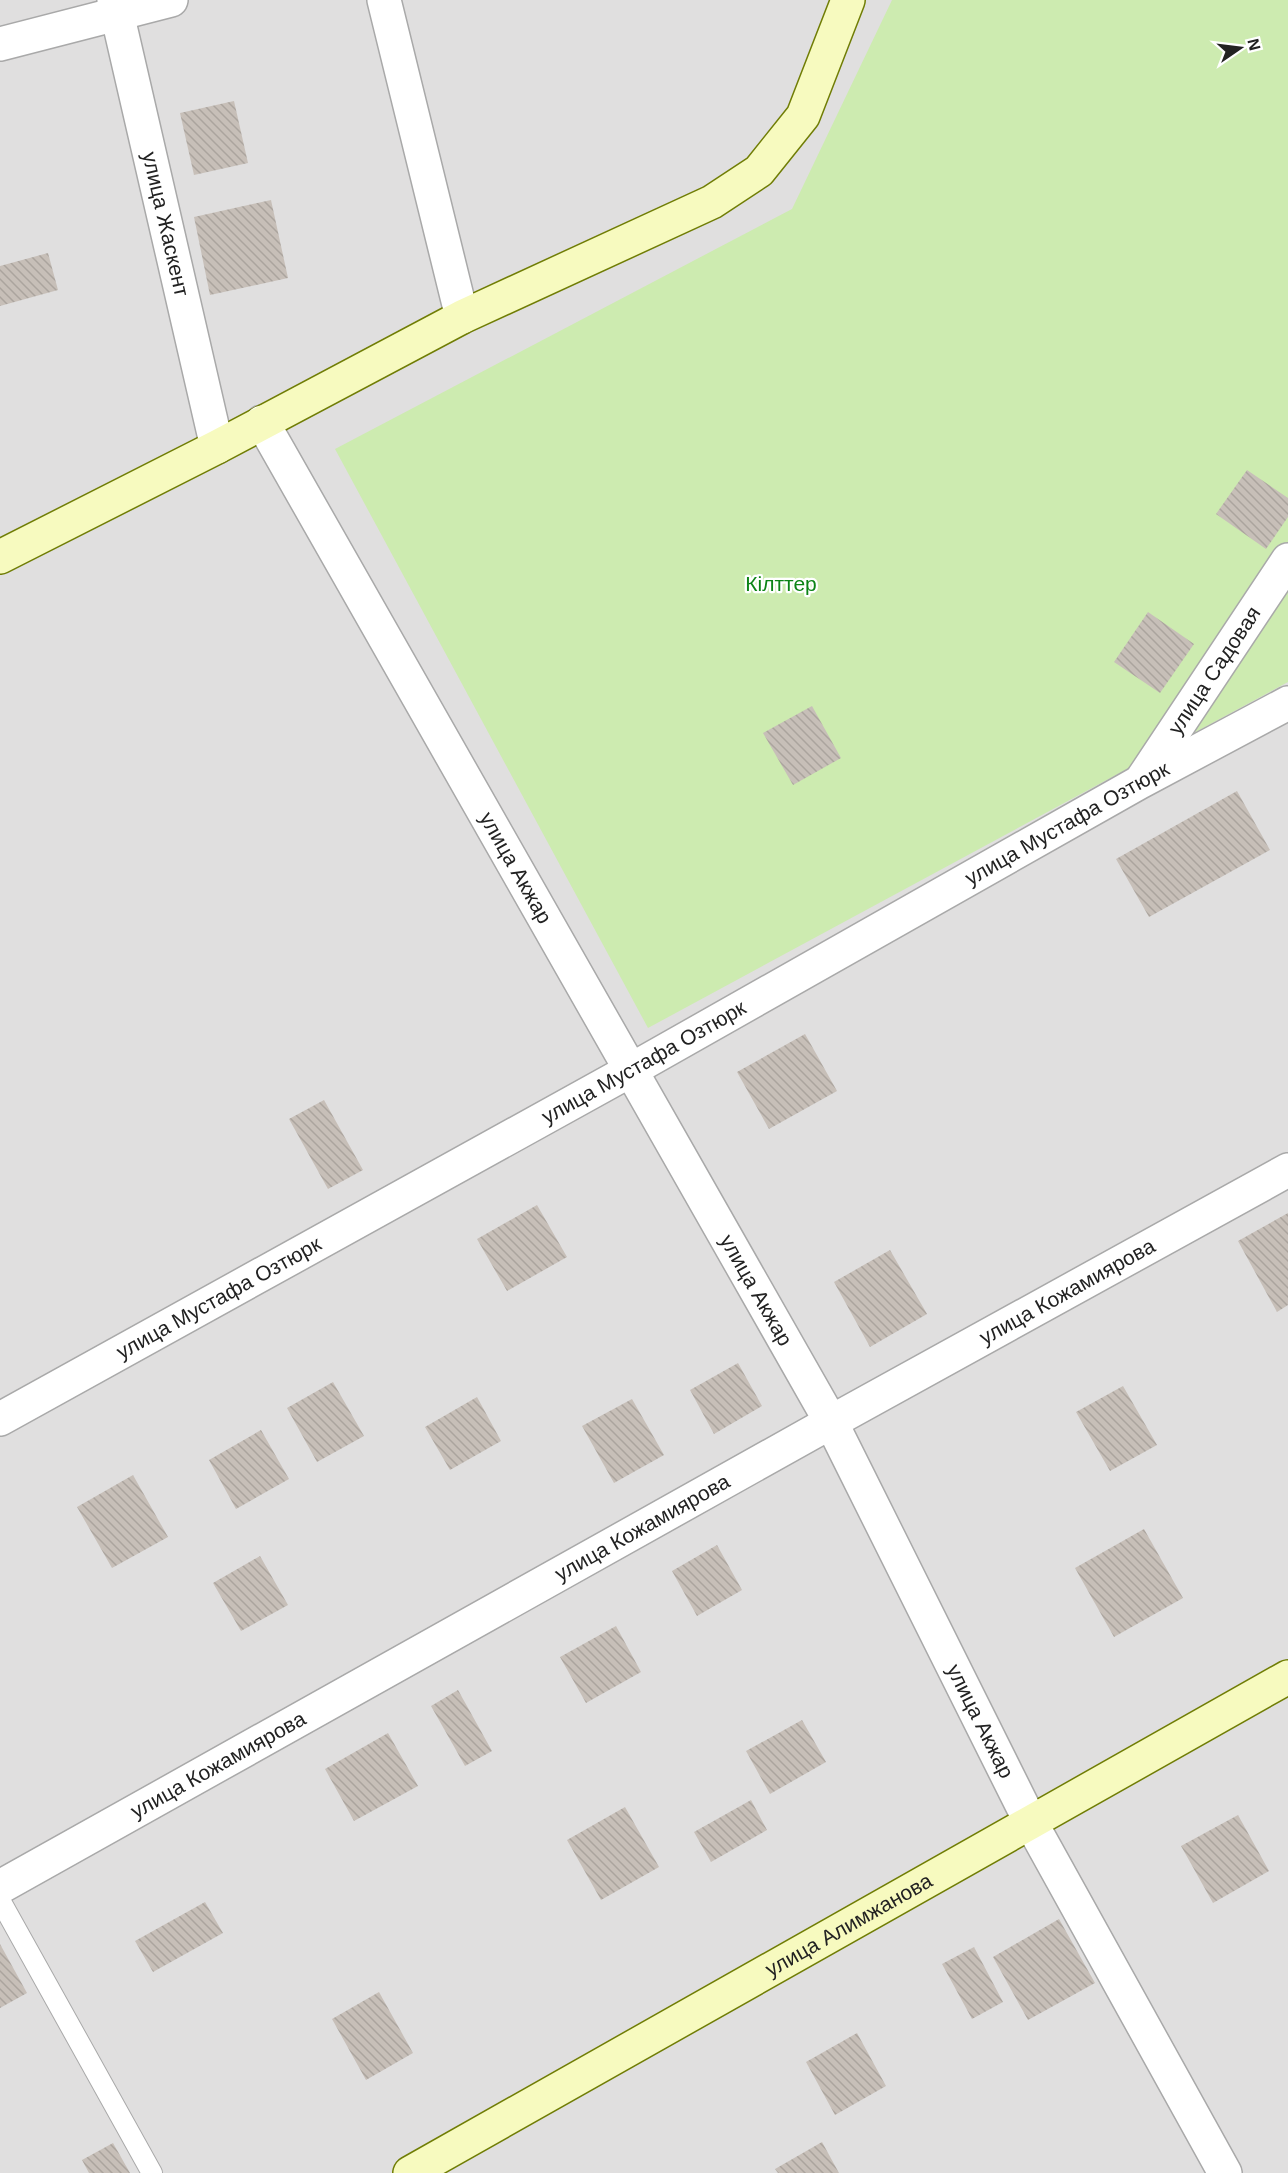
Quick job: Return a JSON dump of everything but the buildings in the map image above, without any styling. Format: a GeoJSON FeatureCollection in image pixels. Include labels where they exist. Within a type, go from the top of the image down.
{"type":"FeatureCollection","features":[{"type":"Feature","properties":{"kind":"street"},"geometry":{"type":"LineString","coordinates":[[0,44],[115,8],[171,0]]}},
{"type":"Feature","properties":{"kind":"street"},"geometry":{"type":"LineString","coordinates":[[384,0],[462,317]]}},
{"type":"Feature","properties":{"kind":"street"},"geometry":{"type":"LineString","coordinates":[[0,557],[217,447],[462,317],[712,202],[759,171],[803,116],[848,0]]}},
{"type":"Feature","properties":{"kind":"street","name":"улица Жаскент"},"geometry":{"type":"LineString","coordinates":[[115,8],[217,447]]}},
{"type":"Feature","properties":{"kind":"street","name":"улица Акжар"},"geometry":{"type":"LineString","coordinates":[[262,422],[831,1422],[1031,1823],[1225,2173]]}},
{"type":"Feature","properties":{"kind":"street","name":"улица Садовая"},"geometry":{"type":"LineString","coordinates":[[1140,782],[1288,560]]}},
{"type":"Feature","properties":{"kind":"street","name":"улица Мустафа Озтюрк"},"geometry":{"type":"LineString","coordinates":[[0,1419],[631,1070],[1140,782],[1288,704]]}},
{"type":"Feature","properties":{"kind":"street","name":"улица Кожамиярова"},"geometry":{"type":"LineString","coordinates":[[0,1887],[831,1422],[1288,1170]]}},
{"type":"Feature","properties":{"kind":"street","name":"улица Алимжанова"},"geometry":{"type":"LineString","coordinates":[[410,2173],[1288,1677]]}},
{"type":"Feature","properties":{"kind":"lane"},"geometry":{"type":"LineString","coordinates":[[0,1900],[152,2173]]}},
{"type":"Feature","properties":{"kind":"shaded area"},"geometry":{"type":"Polygon","coordinates":[[[0,0],[1288,0],[1288,2173],[0,2173],[0,0]]]}},
{"type":"Feature","properties":{"kind":"green space","name":"Кілттер"},"geometry":{"type":"Polygon","coordinates":[[[892,0],[1288,0],[1288,682],[648,1028],[335,449],[792,209],[892,0]]]}}]}
